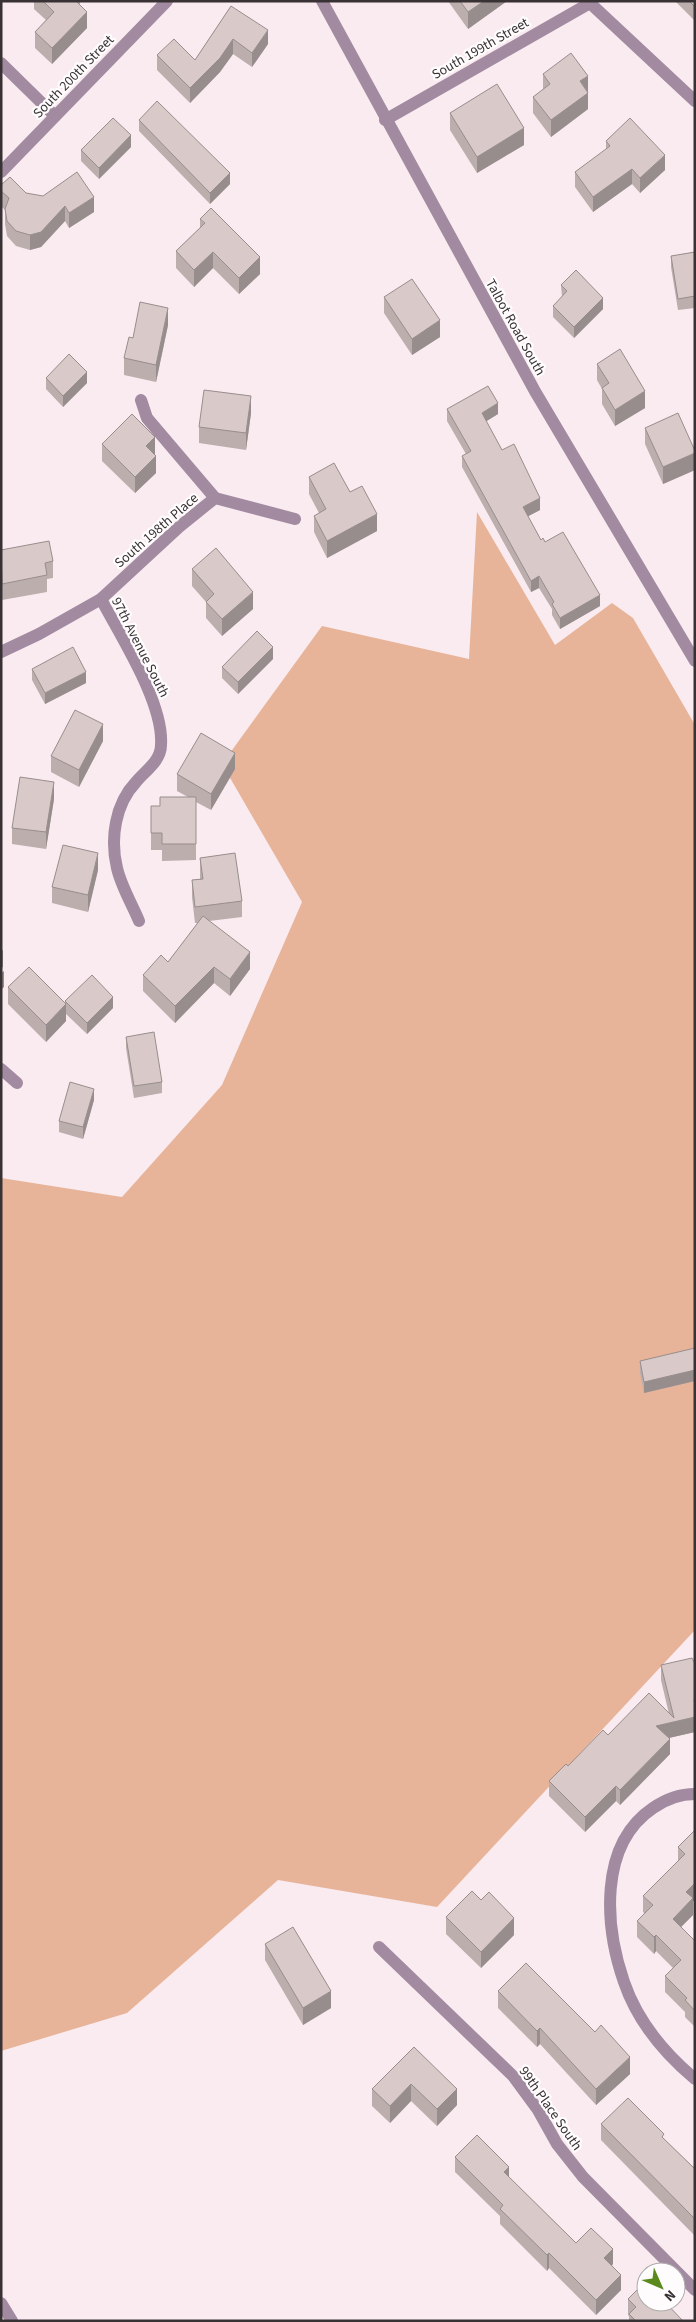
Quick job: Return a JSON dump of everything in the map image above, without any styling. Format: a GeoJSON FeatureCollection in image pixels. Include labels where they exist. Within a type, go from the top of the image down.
{"type":"FeatureCollection","features":[{"type":"Feature","properties":{"kind":"street","name":"Talbot Road South"},"geometry":{"type":"LineString","coordinates":[[322,1],[385,120],[536,393],[695,661]]}},
{"type":"Feature","properties":{"kind":"street","name":"South 200th Street"},"geometry":{"type":"LineString","coordinates":[[1,172],[162,3]]}},
{"type":"Feature","properties":{"kind":"street","name":"South 199th Street"},"geometry":{"type":"LineString","coordinates":[[385,120],[590,3],[695,101]]}},
{"type":"Feature","properties":{"kind":"street"},"geometry":{"type":"LineString","coordinates":[[1,63],[55,116]]}},
{"type":"Feature","properties":{"kind":"street"},"geometry":{"type":"LineString","coordinates":[[141,400],[147,418],[215,498]]}},
{"type":"Feature","properties":{"kind":"street","name":"South 198th Place"},"geometry":{"type":"LineString","coordinates":[[101,599],[179,527],[215,498],[294,519]]}},
{"type":"Feature","properties":{"kind":"street","name":"97th Avenue South"},"geometry":{"type":"LineString","coordinates":[[1,652],[39,634],[101,599],[153,699],[160,723],[162,747],[151,768],[136,782],[121,803],[114,836],[117,868],[139,921]]}},
{"type":"Feature","properties":{"kind":"street"},"geometry":{"type":"LineString","coordinates":[[1,1069],[17,1083]]}},
{"type":"Feature","properties":{"kind":"street"},"geometry":{"type":"LineString","coordinates":[[695,1794],[684,1794],[664,1800],[640,1817],[618,1849],[610,1913],[614,1942],[624,1983],[646,2028],[675,2062],[695,2079]]}},
{"type":"Feature","properties":{"kind":"street","name":"99th Place South"},"geometry":{"type":"LineString","coordinates":[[379,1947],[513,2076],[538,2110],[557,2144],[583,2178],[695,2290]]}},
{"type":"Feature","properties":{"kind":"street"},"geometry":{"type":"LineString","coordinates":[[1,2304],[12,2321]]}},
{"type":"Feature","properties":{"kind":"shaded area"},"geometry":{"type":"Polygon","coordinates":[[[477,512],[555,645],[612,603],[633,618],[695,725],[695,1630],[437,1907],[278,1880],[127,2013],[1,2051],[1,1178],[122,1197],[222,1085],[302,902],[222,764],[322,626],[469,659],[477,512]]]}},
{"type":"Feature","properties":{"kind":"building"},"geometry":{"type":"Polygon","coordinates":[[[43,1],[76,1],[87,12],[52,48],[35,32],[54,12],[43,1]]]}},
{"type":"Feature","properties":{"kind":"building"},"geometry":{"type":"Polygon","coordinates":[[[460,1],[484,1],[468,12],[460,1]]]}},
{"type":"Feature","properties":{"kind":"building"},"geometry":{"type":"Polygon","coordinates":[[[689,1],[695,1],[695,7],[689,1]]]}},
{"type":"Feature","properties":{"kind":"building"},"geometry":{"type":"Polygon","coordinates":[[[231,6],[268,30],[252,53],[233,39],[220,58],[190,88],[157,55],[174,39],[195,60],[231,6]]]}},
{"type":"Feature","properties":{"kind":"building"},"geometry":{"type":"Polygon","coordinates":[[[571,53],[588,76],[580,81],[588,93],[551,120],[533,97],[550,84],[543,74],[571,53]]]}},
{"type":"Feature","properties":{"kind":"building"},"geometry":{"type":"Polygon","coordinates":[[[497,84],[524,128],[477,157],[450,113],[497,84]]]}},
{"type":"Feature","properties":{"kind":"building"},"geometry":{"type":"Polygon","coordinates":[[[157,101],[230,173],[210,193],[139,120],[157,101]]]}},
{"type":"Feature","properties":{"kind":"building"},"geometry":{"type":"Polygon","coordinates":[[[113,118],[131,135],[99,168],[81,150],[113,118]]]}},
{"type":"Feature","properties":{"kind":"building"},"geometry":{"type":"Polygon","coordinates":[[[630,118],[665,155],[640,178],[632,169],[593,197],[575,172],[610,146],[606,141],[630,118]]]}},
{"type":"Feature","properties":{"kind":"building"},"geometry":{"type":"Polygon","coordinates":[[[77,172],[94,197],[69,213],[65,206],[41,232],[30,235],[16,231],[7,221],[5,209],[9,198],[1,191],[1,185],[10,177],[26,193],[43,196],[77,172]]]}},
{"type":"Feature","properties":{"kind":"building"},"geometry":{"type":"Polygon","coordinates":[[[211,208],[260,257],[239,278],[213,252],[194,270],[176,251],[205,223],[200,219],[211,208]]]}},
{"type":"Feature","properties":{"kind":"building"},"geometry":{"type":"Polygon","coordinates":[[[695,252],[695,296],[678,299],[671,256],[695,252]]]}},
{"type":"Feature","properties":{"kind":"building"},"geometry":{"type":"Polygon","coordinates":[[[576,270],[603,298],[574,327],[553,306],[567,291],[561,285],[576,270]]]}},
{"type":"Feature","properties":{"kind":"building"},"geometry":{"type":"Polygon","coordinates":[[[412,279],[440,320],[412,339],[384,297],[412,279]]]}},
{"type":"Feature","properties":{"kind":"building"},"geometry":{"type":"Polygon","coordinates":[[[140,302],[168,308],[156,365],[124,358],[129,337],[133,338],[140,302]]]}},
{"type":"Feature","properties":{"kind":"building"},"geometry":{"type":"Polygon","coordinates":[[[620,349],[645,391],[615,410],[602,388],[609,383],[597,364],[620,349]]]}},
{"type":"Feature","properties":{"kind":"building"},"geometry":{"type":"Polygon","coordinates":[[[69,354],[87,372],[63,396],[46,378],[69,354]]]}},
{"type":"Feature","properties":{"kind":"building"},"geometry":{"type":"Polygon","coordinates":[[[488,386],[498,403],[482,413],[502,450],[514,444],[540,498],[523,507],[541,540],[543,538],[545,542],[563,532],[600,595],[560,618],[552,604],[554,602],[539,576],[531,581],[462,456],[471,451],[447,409],[488,386]]]}},
{"type":"Feature","properties":{"kind":"building"},"geometry":{"type":"Polygon","coordinates":[[[204,390],[251,396],[246,433],[199,427],[204,390]]]}},
{"type":"Feature","properties":{"kind":"building"},"geometry":{"type":"Polygon","coordinates":[[[678,413],[695,453],[663,467],[645,428],[678,413]]]}},
{"type":"Feature","properties":{"kind":"building"},"geometry":{"type":"Polygon","coordinates":[[[132,414],[155,437],[146,446],[156,456],[135,477],[102,444],[132,414]]]}},
{"type":"Feature","properties":{"kind":"building"},"geometry":{"type":"Polygon","coordinates":[[[334,463],[350,492],[362,486],[377,514],[327,541],[314,516],[326,509],[309,477],[334,463]]]}},
{"type":"Feature","properties":{"kind":"building"},"geometry":{"type":"Polygon","coordinates":[[[49,541],[53,561],[45,563],[47,575],[2,584],[1,550],[49,541]]]}},
{"type":"Feature","properties":{"kind":"building"},"geometry":{"type":"Polygon","coordinates":[[[216,548],[253,592],[222,619],[206,602],[214,594],[192,569],[216,548]]]}},
{"type":"Feature","properties":{"kind":"building"},"geometry":{"type":"Polygon","coordinates":[[[257,631],[273,647],[238,682],[222,667],[257,631]]]}},
{"type":"Feature","properties":{"kind":"building"},"geometry":{"type":"Polygon","coordinates":[[[73,647],[86,672],[45,693],[32,669],[73,647]]]}},
{"type":"Feature","properties":{"kind":"building"},"geometry":{"type":"Polygon","coordinates":[[[75,710],[103,724],[79,770],[51,756],[75,710]]]}},
{"type":"Feature","properties":{"kind":"building"},"geometry":{"type":"Polygon","coordinates":[[[201,733],[235,753],[211,794],[177,774],[201,733]]]}},
{"type":"Feature","properties":{"kind":"building"},"geometry":{"type":"Polygon","coordinates":[[[20,777],[54,782],[46,832],[12,828],[20,777]]]}},
{"type":"Feature","properties":{"kind":"building"},"geometry":{"type":"Polygon","coordinates":[[[160,797],[196,797],[196,844],[162,844],[162,833],[151,833],[151,806],[160,806],[160,797]]]}},
{"type":"Feature","properties":{"kind":"building"},"geometry":{"type":"Polygon","coordinates":[[[63,845],[98,853],[88,895],[52,887],[63,845]]]}},
{"type":"Feature","properties":{"kind":"building"},"geometry":{"type":"Polygon","coordinates":[[[235,853],[242,901],[195,907],[192,880],[203,879],[200,858],[235,853]]]}},
{"type":"Feature","properties":{"kind":"building"},"geometry":{"type":"Polygon","coordinates":[[[203,916],[250,952],[230,979],[214,967],[175,1006],[143,975],[161,955],[168,962],[203,916]]]}},
{"type":"Feature","properties":{"kind":"building"},"geometry":{"type":"Polygon","coordinates":[[[29,967],[66,1004],[46,1025],[8,987],[29,967]]]}},
{"type":"Feature","properties":{"kind":"building"},"geometry":{"type":"Polygon","coordinates":[[[92,975],[113,997],[87,1023],[65,1001],[92,975]]]}},
{"type":"Feature","properties":{"kind":"building"},"geometry":{"type":"Polygon","coordinates":[[[154,1032],[162,1082],[134,1086],[126,1037],[154,1032]]]}},
{"type":"Feature","properties":{"kind":"building"},"geometry":{"type":"Polygon","coordinates":[[[70,1082],[94,1089],[83,1127],[59,1121],[70,1082]]]}},
{"type":"Feature","properties":{"kind":"building"},"geometry":{"type":"Polygon","coordinates":[[[695,1348],[695,1370],[644,1382],[640,1361],[695,1348]]]}},
{"type":"Feature","properties":{"kind":"building"},"geometry":{"type":"Polygon","coordinates":[[[692,1658],[695,1662],[695,1717],[656,1726],[670,1739],[620,1790],[616,1786],[585,1817],[549,1781],[566,1764],[568,1766],[603,1730],[608,1735],[649,1693],[674,1718],[661,1665],[692,1658]]]}},
{"type":"Feature","properties":{"kind":"building"},"geometry":{"type":"Polygon","coordinates":[[[695,1830],[695,1883],[686,1892],[693,1898],[673,1919],[695,1941],[695,2011],[685,2000],[687,1998],[665,1976],[681,1960],[656,1935],[654,1937],[637,1921],[653,1905],[643,1896],[685,1854],[678,1847],[695,1830]]]}},
{"type":"Feature","properties":{"kind":"building"},"geometry":{"type":"Polygon","coordinates":[[[472,1891],[481,1900],[489,1892],[514,1918],[481,1952],[446,1917],[472,1891]]]}},
{"type":"Feature","properties":{"kind":"building"},"geometry":{"type":"Polygon","coordinates":[[[293,1927],[331,1991],[303,2008],[265,1944],[293,1927]]]}},
{"type":"Feature","properties":{"kind":"building"},"geometry":{"type":"Polygon","coordinates":[[[526,1963],[595,2032],[601,2025],[630,2057],[596,2089],[540,2028],[537,2031],[498,1991],[526,1963]]]}},
{"type":"Feature","properties":{"kind":"building"},"geometry":{"type":"Polygon","coordinates":[[[414,2047],[457,2089],[437,2109],[411,2084],[390,2106],[372,2089],[414,2047]]]}},
{"type":"Feature","properties":{"kind":"building"},"geometry":{"type":"Polygon","coordinates":[[[628,2098],[664,2134],[662,2137],[695,2169],[695,2219],[601,2124],[628,2098]]]}},
{"type":"Feature","properties":{"kind":"building"},"geometry":{"type":"Polygon","coordinates":[[[477,2135],[509,2167],[504,2172],[576,2243],[591,2228],[613,2249],[604,2258],[621,2275],[596,2300],[549,2253],[547,2255],[500,2209],[503,2205],[455,2157],[477,2135]]]}},
{"type":"Feature","properties":{"kind":"building"},"geometry":{"type":"Polygon","coordinates":[[[636,2291],[636,2307],[628,2299],[636,2291]]]}},
{"type":"Feature","properties":{"kind":"building"},"geometry":{"type":"Polygon","coordinates":[[[636,2307],[636,2312],[674,2312],[683,2321],[636,2321],[629,2314],[636,2307]]]}}]}
